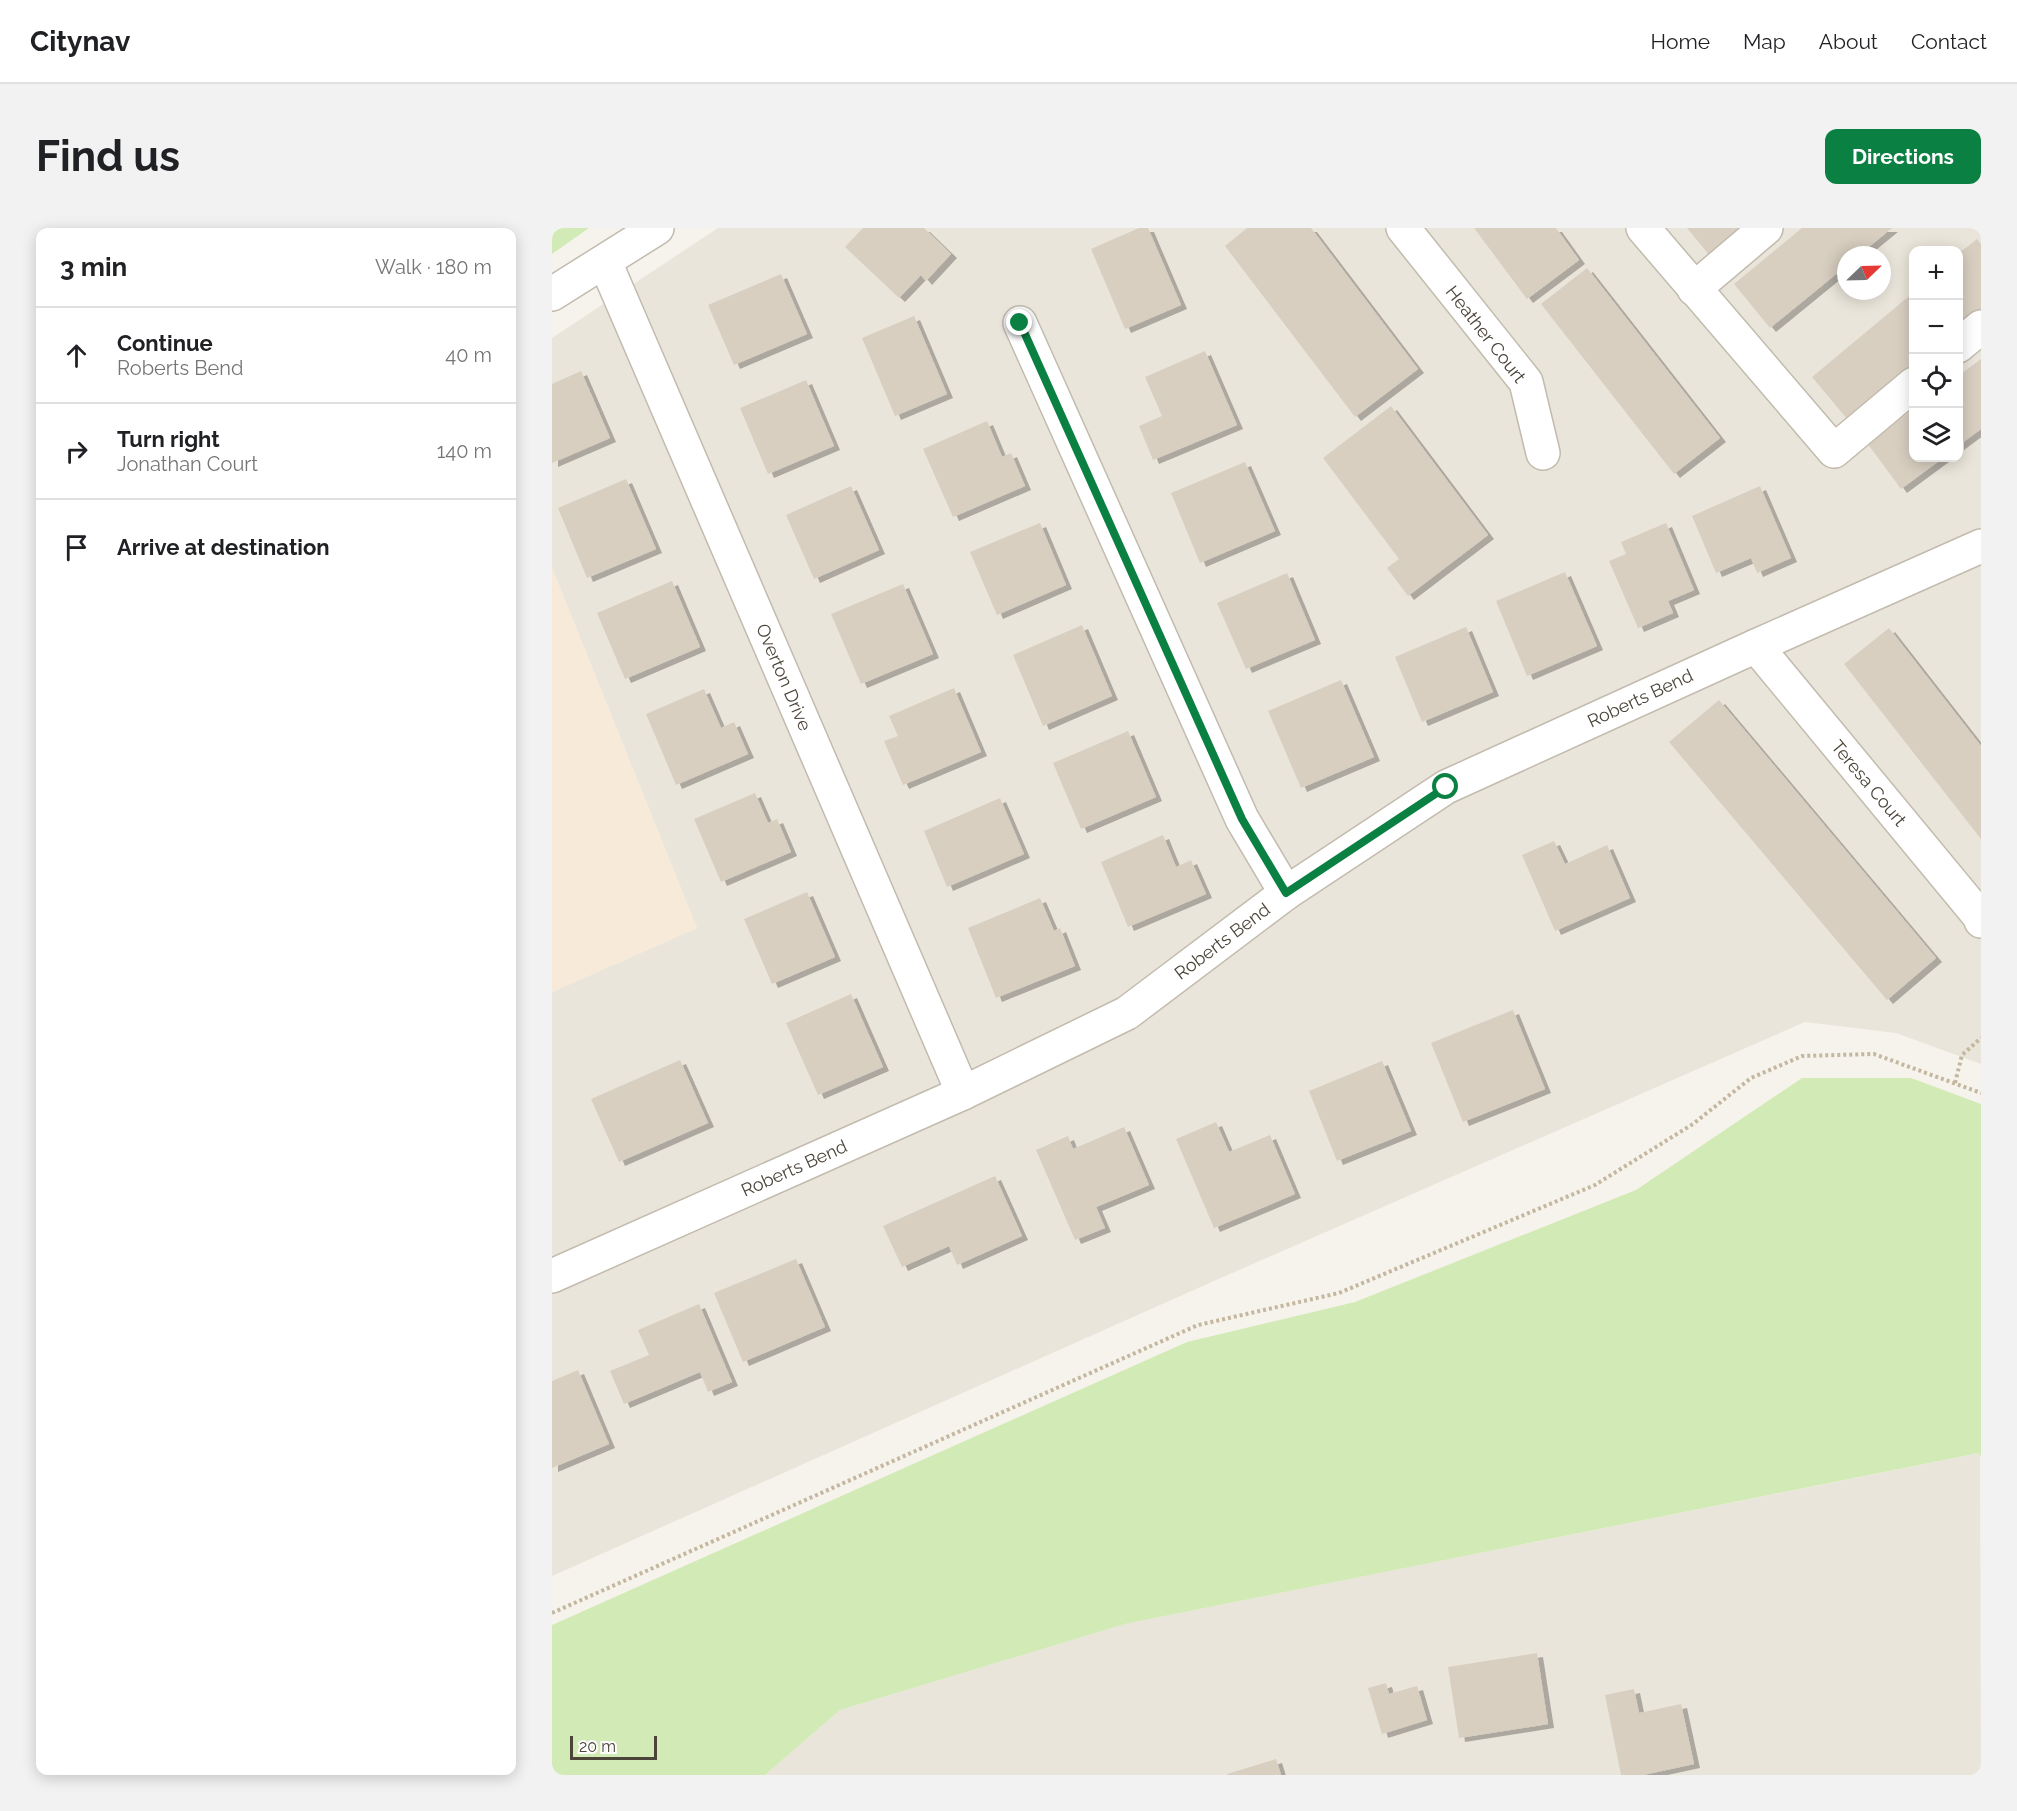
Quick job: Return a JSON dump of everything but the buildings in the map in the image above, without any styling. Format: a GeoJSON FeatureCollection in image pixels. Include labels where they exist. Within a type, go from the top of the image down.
{"type":"FeatureCollection","features":[{"type":"Feature","properties":{"kind":"street"},"geometry":{"type":"LineString","coordinates":[[552,294],[657,228]]}},
{"type":"Feature","properties":{"kind":"street","name":"Heather Court"},"geometry":{"type":"LineString","coordinates":[[1403,228],[1526,382],[1543,453]]}},
{"type":"Feature","properties":{"kind":"street"},"geometry":{"type":"LineString","coordinates":[[1643,228],[1834,451],[1909,388]]}},
{"type":"Feature","properties":{"kind":"street"},"geometry":{"type":"LineString","coordinates":[[1694,289],[1766,228]]}},
{"type":"Feature","properties":{"kind":"street","name":"Overton Drive"},"geometry":{"type":"LineString","coordinates":[[605,262],[963,1093]]}},
{"type":"Feature","properties":{"kind":"street"},"geometry":{"type":"LineString","coordinates":[[1020,323],[1242,819],[1286,893]]}},
{"type":"Feature","properties":{"kind":"street"},"geometry":{"type":"LineString","coordinates":[[1963,343],[1981,327]]}},
{"type":"Feature","properties":{"kind":"street","name":"Roberts Bend"},"geometry":{"type":"LineString","coordinates":[[552,1276],[963,1093],[1127,1013],[1286,893],[1446,787],[1981,546]]}},
{"type":"Feature","properties":{"kind":"street","name":"Teresa Court"},"geometry":{"type":"LineString","coordinates":[[1756,646],[1981,921]]}},
{"type":"Feature","properties":{"kind":"path"},"geometry":{"type":"LineString","coordinates":[[1955,1083],[1962,1055],[1981,1038]]}},
{"type":"Feature","properties":{"kind":"path"},"geometry":{"type":"LineString","coordinates":[[552,1613],[1198,1325],[1339,1293],[1595,1185],[1693,1124],[1751,1078],[1802,1056],[1874,1054],[1981,1093]]}},
{"type":"Feature","properties":{"kind":"shaded area"},"geometry":{"type":"Polygon","coordinates":[[[718,228],[1981,228],[1981,1064],[1896,1033],[1805,1022],[1214,1281],[552,1576],[552,992],[697,928],[552,568],[552,338],[718,228]]]}},
{"type":"Feature","properties":{"kind":"shaded area"},"geometry":{"type":"Polygon","coordinates":[[[552,568],[697,928],[552,992],[552,568]]]}},
{"type":"Feature","properties":{"kind":"shaded area"},"geometry":{"type":"Polygon","coordinates":[[[1980,1453],[1981,1775],[765,1775],[840,1710],[1125,1624],[1980,1453]]]}},
{"type":"Feature","properties":{"kind":"green space"},"geometry":{"type":"Polygon","coordinates":[[[552,228],[589,228],[552,254],[552,228]]]}},
{"type":"Feature","properties":{"kind":"green space"},"geometry":{"type":"Polygon","coordinates":[[[1802,1078],[1911,1078],[1981,1104],[1981,1457],[1979,1453],[1125,1624],[840,1710],[765,1775],[552,1775],[552,1625],[1187,1342],[1355,1302],[1636,1190],[1802,1078]]]}},
{"type":"Feature","properties":{"kind":"route"},"geometry":{"type":"LineString","coordinates":[[1020,323],[1242,819],[1286,893],[1446,787]]}}]}
